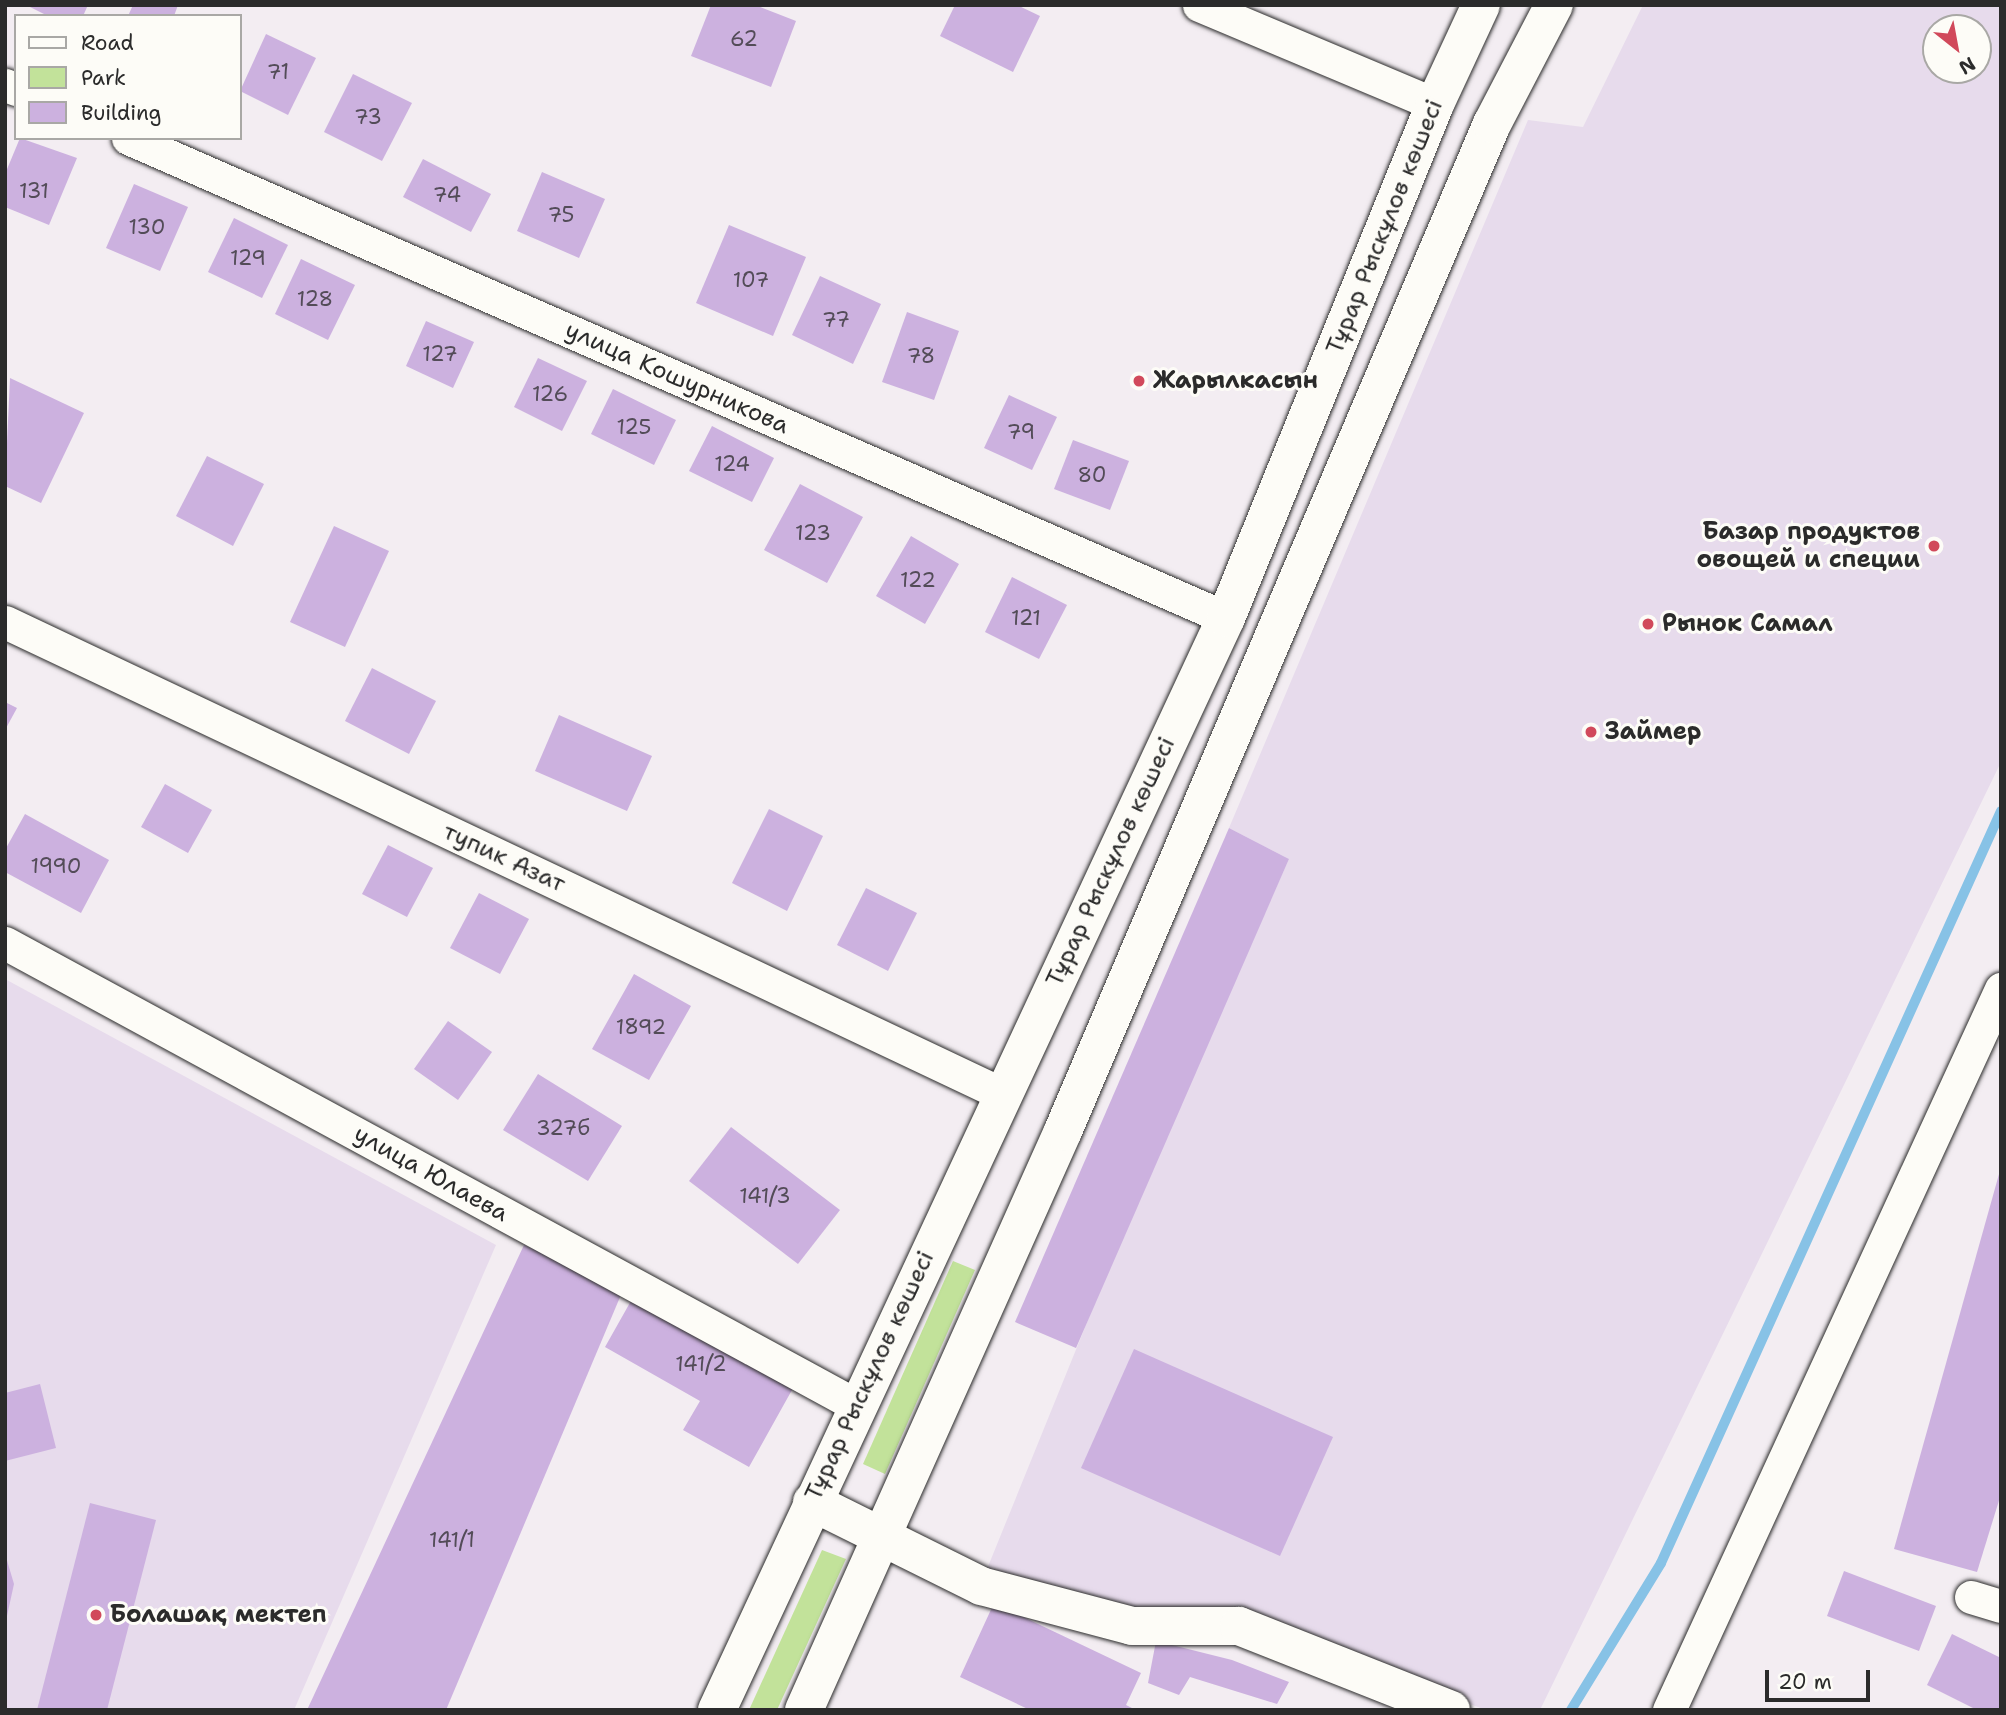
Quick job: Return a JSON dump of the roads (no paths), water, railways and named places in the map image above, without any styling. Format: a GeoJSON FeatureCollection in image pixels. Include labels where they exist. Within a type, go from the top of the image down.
{"type":"FeatureCollection","features":[{"type":"Feature","properties":{"kind":"main road","name":"Тұрар Рыскұлов көшесі"},"geometry":{"type":"LineString","coordinates":[[717,1710],[856,1405],[1226,618],[1434,104],[1481,5]]}},
{"type":"Feature","properties":{"kind":"main road"},"geometry":{"type":"LineString","coordinates":[[804,1710],[1063,1130],[1492,124],[1555,5]]}},
{"type":"Feature","properties":{"kind":"main road"},"geometry":{"type":"LineString","coordinates":[[812,1502],[981,1586],[1132,1626],[1239,1626],[1451,1710]]}},
{"type":"Feature","properties":{"kind":"street"},"geometry":{"type":"LineString","coordinates":[[1199,5],[1434,104]]}},
{"type":"Feature","properties":{"kind":"street","name":"улица Кошурникова"},"geometry":{"type":"LineString","coordinates":[[133,140],[1226,618]]}},
{"type":"Feature","properties":{"kind":"street","name":"тупик Азат"},"geometry":{"type":"LineString","coordinates":[[5,622],[1002,1094]]}},
{"type":"Feature","properties":{"kind":"street","name":"улица Юлаева"},"geometry":{"type":"LineString","coordinates":[[5,943],[856,1405]]}},
{"type":"Feature","properties":{"kind":"street"},"geometry":{"type":"LineString","coordinates":[[1669,1710],[2001,989]]}},
{"type":"Feature","properties":{"kind":"waterway"},"geometry":{"type":"LineString","coordinates":[[1571,1710],[1661,1563],[2001,811]]}},
{"type":"Feature","properties":{"kind":"place","name":"Жарылкасын"},"geometry":{"type":"Point","coordinates":[1139,381]}},
{"type":"Feature","properties":{"kind":"place","name":"Базар продуктов овощей и специи"},"geometry":{"type":"Point","coordinates":[1934,546]}},
{"type":"Feature","properties":{"kind":"place","name":"Рынок Самал"},"geometry":{"type":"Point","coordinates":[1648,624]}},
{"type":"Feature","properties":{"kind":"place","name":"Займер"},"geometry":{"type":"Point","coordinates":[1591,732]}},
{"type":"Feature","properties":{"kind":"place","name":"Болашақ мектеп"},"geometry":{"type":"Point","coordinates":[96,1615]}}]}
